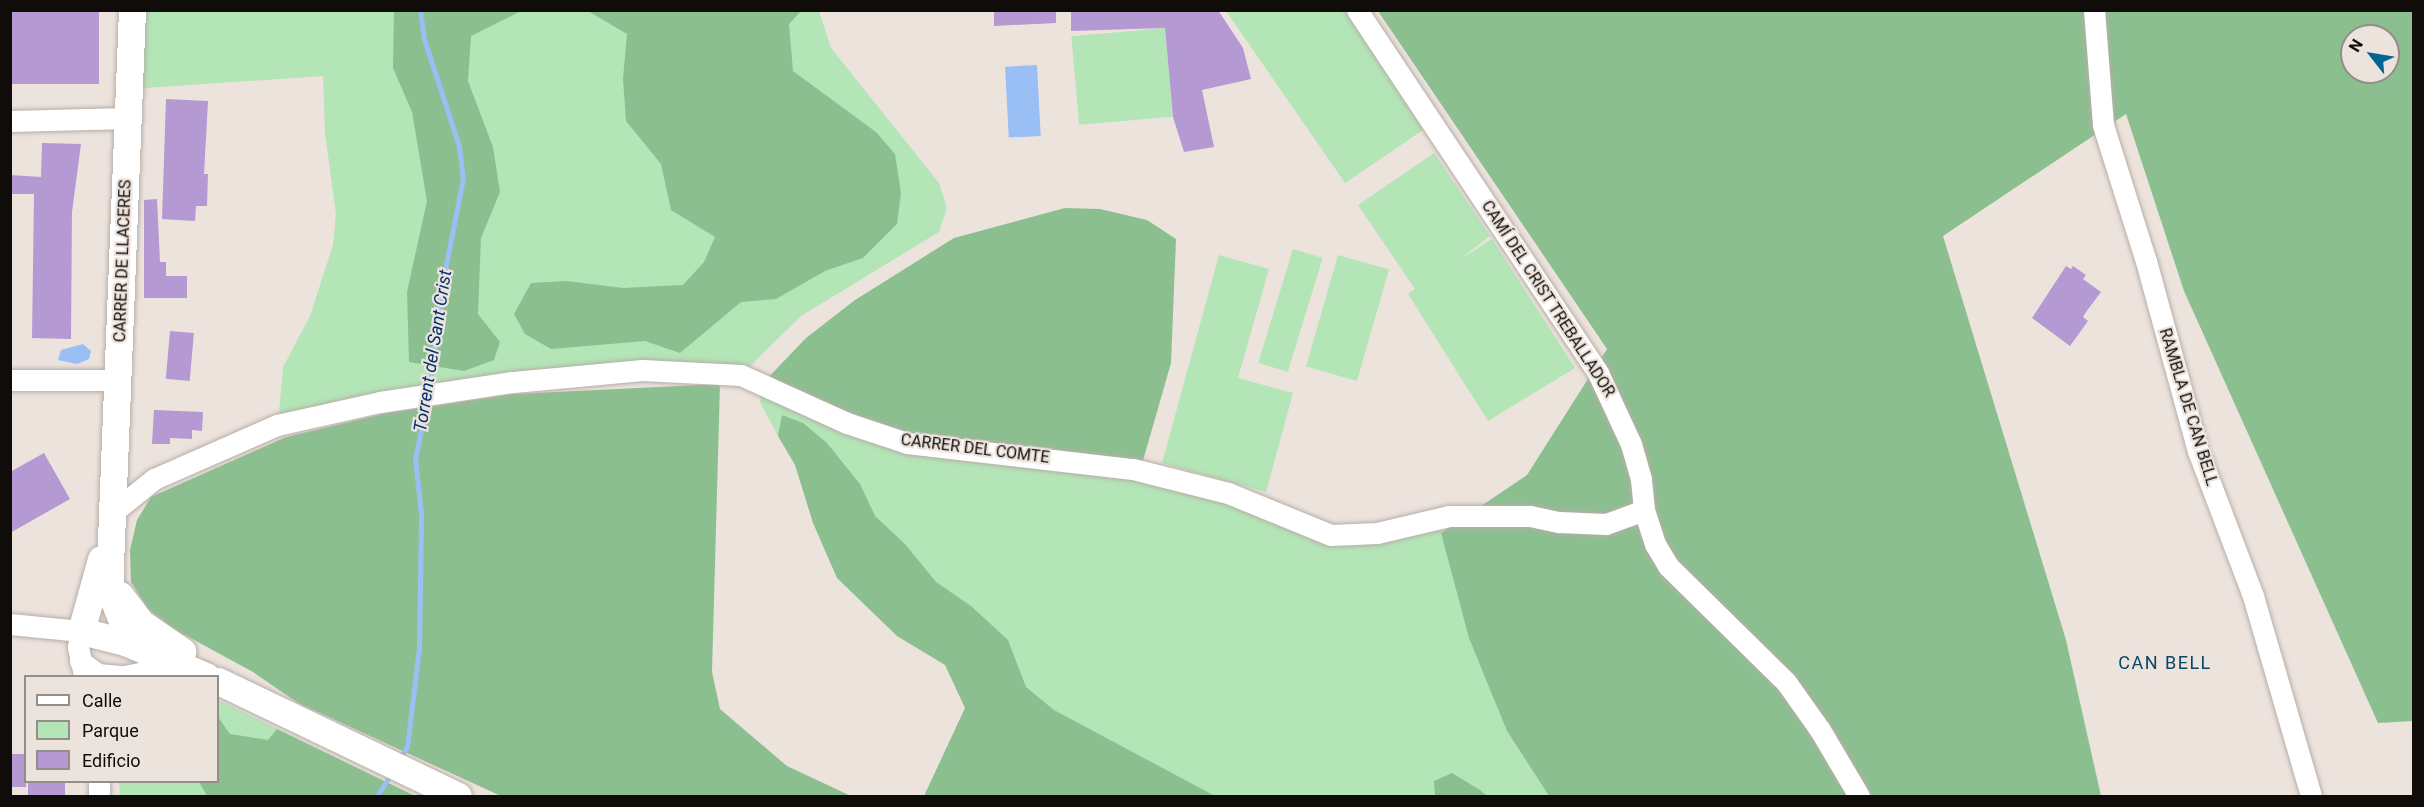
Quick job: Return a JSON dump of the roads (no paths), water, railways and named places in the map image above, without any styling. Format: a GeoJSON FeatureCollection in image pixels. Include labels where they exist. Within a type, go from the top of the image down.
{"type":"FeatureCollection","features":[{"type":"Feature","properties":{"kind":"main road","name":"CARRER DE LLACERES"},"geometry":{"type":"LineString","coordinates":[[113,512],[132,10]]}},
{"type":"Feature","properties":{"kind":"main road"},"geometry":{"type":"LineString","coordinates":[[113,512],[110,577],[125,642]]}},
{"type":"Feature","properties":{"kind":"main road"},"geometry":{"type":"LineString","coordinates":[[113,512],[81,631],[125,642],[204,675]]}},
{"type":"Feature","properties":{"kind":"main road"},"geometry":{"type":"LineString","coordinates":[[110,577],[126,605],[149,630],[236,680],[259,700]]}},
{"type":"Feature","properties":{"kind":"main road"},"geometry":{"type":"LineString","coordinates":[[219,681],[451,794]]}},
{"type":"Feature","properties":{"kind":"street","name":"CAMÍ DEL CRIST TREBALLADOR"},"geometry":{"type":"LineString","coordinates":[[1357,10],[1598,373],[1633,450],[1644,510],[1655,544],[1668,566],[1786,682],[1859,796]]}},
{"type":"Feature","properties":{"kind":"street","name":"RAMBLA DE CAN BELL"},"geometry":{"type":"LineString","coordinates":[[2094,10],[2103,125],[2146,261],[2198,451],[2253,596],[2311,796]]}},
{"type":"Feature","properties":{"kind":"street"},"geometry":{"type":"LineString","coordinates":[[10,122],[128,118]]}},
{"type":"Feature","properties":{"kind":"street","name":"CARRER DEL COMTE"},"geometry":{"type":"LineString","coordinates":[[113,512],[154,478],[277,425],[430,395],[513,382],[642,370],[741,375],[848,423],[907,443],[1133,469],[1228,493],[1331,535],[1377,533],[1449,516],[1530,516],[1559,522],[1606,524],[1644,510]]}},
{"type":"Feature","properties":{"kind":"street"},"geometry":{"type":"LineString","coordinates":[[10,380],[119,380]]}},
{"type":"Feature","properties":{"kind":"street"},"geometry":{"type":"LineString","coordinates":[[10,624],[81,631],[82,669],[108,675]]}},
{"type":"Feature","properties":{"kind":"street"},"geometry":{"type":"LineString","coordinates":[[113,675],[125,642]]}},
{"type":"Feature","properties":{"kind":"street"},"geometry":{"type":"LineString","coordinates":[[127,675],[180,665]]}},
{"type":"Feature","properties":{"kind":"water"},"geometry":{"type":"Polygon","coordinates":[[[1037,65],[1041,136],[1009,138],[1005,67],[1037,65]]]}},
{"type":"Feature","properties":{"kind":"water"},"geometry":{"type":"Polygon","coordinates":[[[83,344],[91,351],[89,359],[77,364],[58,360],[61,350],[83,344]]]}},
{"type":"Feature","properties":{"kind":"waterway","name":"Torrent del Sant Crist"},"geometry":{"type":"LineString","coordinates":[[420,10],[424,39],[459,146],[463,178],[442,285],[429,389]]}},
{"type":"Feature","properties":{"kind":"waterway","name":"Torrent del Sant Crist"},"geometry":{"type":"LineString","coordinates":[[399,759],[407,747],[419,648],[421,514],[415,459],[427,401]]}},
{"type":"Feature","properties":{"kind":"waterway","name":"Torrent del Sant Crist"},"geometry":{"type":"LineString","coordinates":[[377,796],[392,772]]}},
{"type":"Feature","properties":{"kind":"district","name":"CAN BELL"},"geometry":{"type":"Point","coordinates":[2165,663]}}]}
